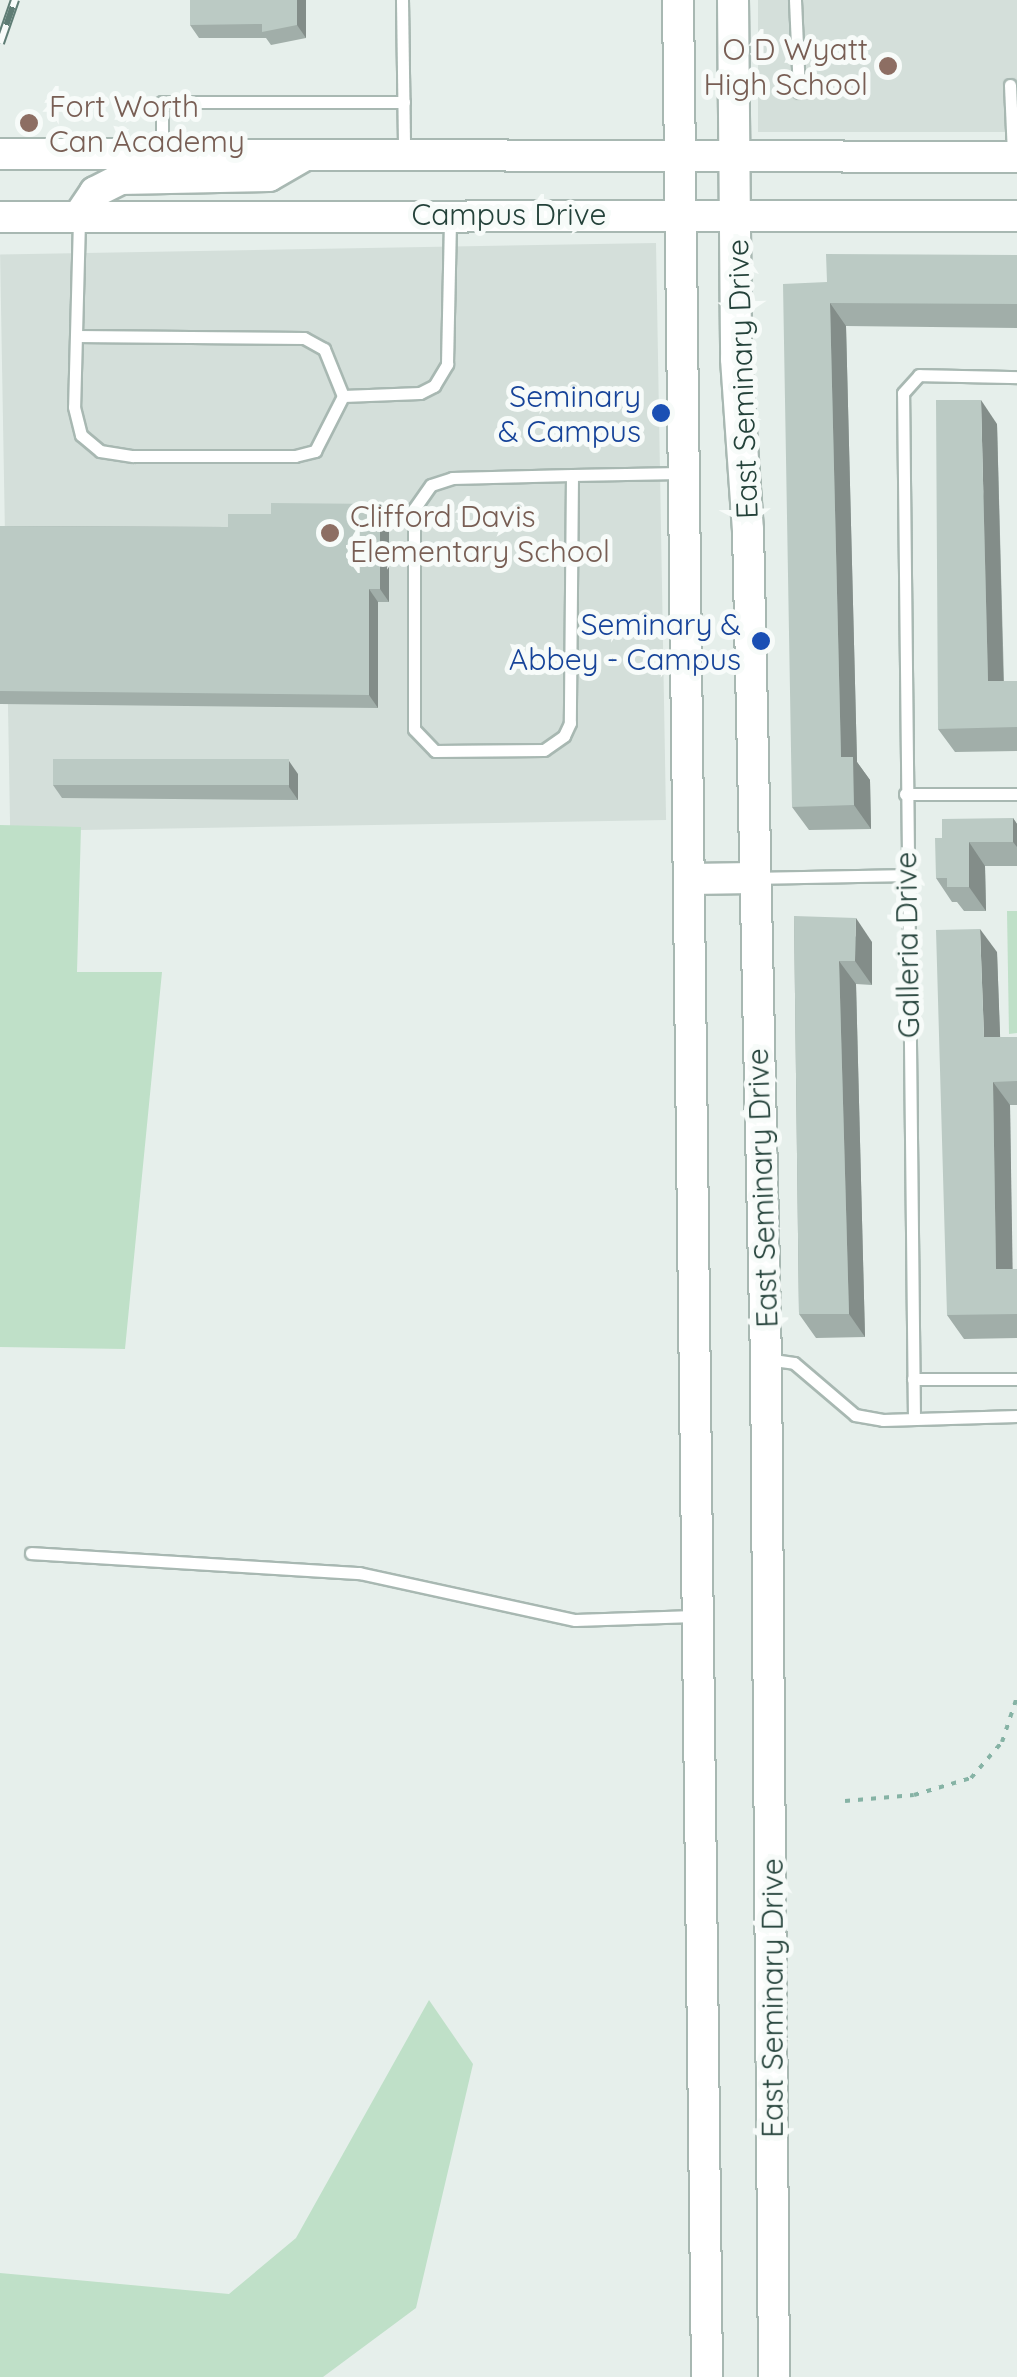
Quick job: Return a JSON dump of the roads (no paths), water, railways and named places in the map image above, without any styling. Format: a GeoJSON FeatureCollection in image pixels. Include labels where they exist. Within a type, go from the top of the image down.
{"type":"FeatureCollection","features":[{"type":"Feature","properties":{"kind":"main road","name":"East Seminary Drive"},"geometry":{"type":"LineString","coordinates":[[678,0],[707,2377]]}},
{"type":"Feature","properties":{"kind":"main road","name":"East Seminary Drive"},"geometry":{"type":"LineString","coordinates":[[734,0],[736,213],[766,1359],[774,2377]]}},
{"type":"Feature","properties":{"kind":"main road","name":"Campus Drive"},"geometry":{"type":"LineString","coordinates":[[0,154],[1015,156]]}},
{"type":"Feature","properties":{"kind":"main road"},"geometry":{"type":"LineString","coordinates":[[79,216],[95,192],[120,179],[269,176],[306,155]]}},
{"type":"Feature","properties":{"kind":"main road","name":"Campus Drive"},"geometry":{"type":"LineString","coordinates":[[0,217],[681,213],[1017,216]]}},
{"type":"Feature","properties":{"kind":"main road"},"geometry":{"type":"LineString","coordinates":[[690,879],[753,878]]}},
{"type":"Feature","properties":{"kind":"lane"},"geometry":{"type":"LineString","coordinates":[[402,0],[404,155]]}},
{"type":"Feature","properties":{"kind":"lane"},"geometry":{"type":"LineString","coordinates":[[795,0],[799,92]]}},
{"type":"Feature","properties":{"kind":"lane"},"geometry":{"type":"LineString","coordinates":[[1010,85],[1015,156]]}},
{"type":"Feature","properties":{"kind":"lane"},"geometry":{"type":"LineString","coordinates":[[162,155],[162,102],[404,102]]}},
{"type":"Feature","properties":{"kind":"lane"},"geometry":{"type":"LineString","coordinates":[[343,396],[420,393],[434,386],[447,364],[450,214]]}},
{"type":"Feature","properties":{"kind":"lane"},"geometry":{"type":"LineString","coordinates":[[76,336],[304,338],[324,349],[343,396],[315,451],[295,456],[100,451],[81,436],[74,407],[79,216]]}},
{"type":"Feature","properties":{"kind":"lane","name":"Galleria Drive"},"geometry":{"type":"LineString","coordinates":[[914,1419],[900,470],[906,384],[919,375],[959,371],[1017,377]]}},
{"type":"Feature","properties":{"kind":"lane"},"geometry":{"type":"LineString","coordinates":[[572,475],[570,723],[564,736],[544,750],[435,751],[414,729],[414,509],[431,485],[452,478],[572,475],[684,473]]}},
{"type":"Feature","properties":{"kind":"lane"},"geometry":{"type":"LineString","coordinates":[[906,794],[1017,794]]}},
{"type":"Feature","properties":{"kind":"lane"},"geometry":{"type":"LineString","coordinates":[[753,878],[906,876]]}},
{"type":"Feature","properties":{"kind":"lane"},"geometry":{"type":"LineString","coordinates":[[766,1359],[794,1363],[855,1414],[914,1419],[1017,1416]]}},
{"type":"Feature","properties":{"kind":"lane"},"geometry":{"type":"LineString","coordinates":[[913,1379],[1017,1378]]}},
{"type":"Feature","properties":{"kind":"lane"},"geometry":{"type":"LineString","coordinates":[[31,1553],[359,1573],[575,1620],[698,1616]]}},
{"type":"Feature","properties":{"kind":"railway"},"geometry":{"type":"LineString","coordinates":[[0,43],[15,0]]}},
{"type":"Feature","properties":{"kind":"place","name":"O D Wyatt High School"},"geometry":{"type":"Point","coordinates":[888,66]}},
{"type":"Feature","properties":{"kind":"place","name":"Fort Worth Can Academy"},"geometry":{"type":"Point","coordinates":[29,123]}},
{"type":"Feature","properties":{"kind":"place","name":"Seminary & Campus"},"geometry":{"type":"Point","coordinates":[661,413]}},
{"type":"Feature","properties":{"kind":"place","name":"Clifford Davis Elementary School"},"geometry":{"type":"Point","coordinates":[330,533]}},
{"type":"Feature","properties":{"kind":"place","name":"Seminary & Abbey - Campus"},"geometry":{"type":"Point","coordinates":[761,641]}}]}
